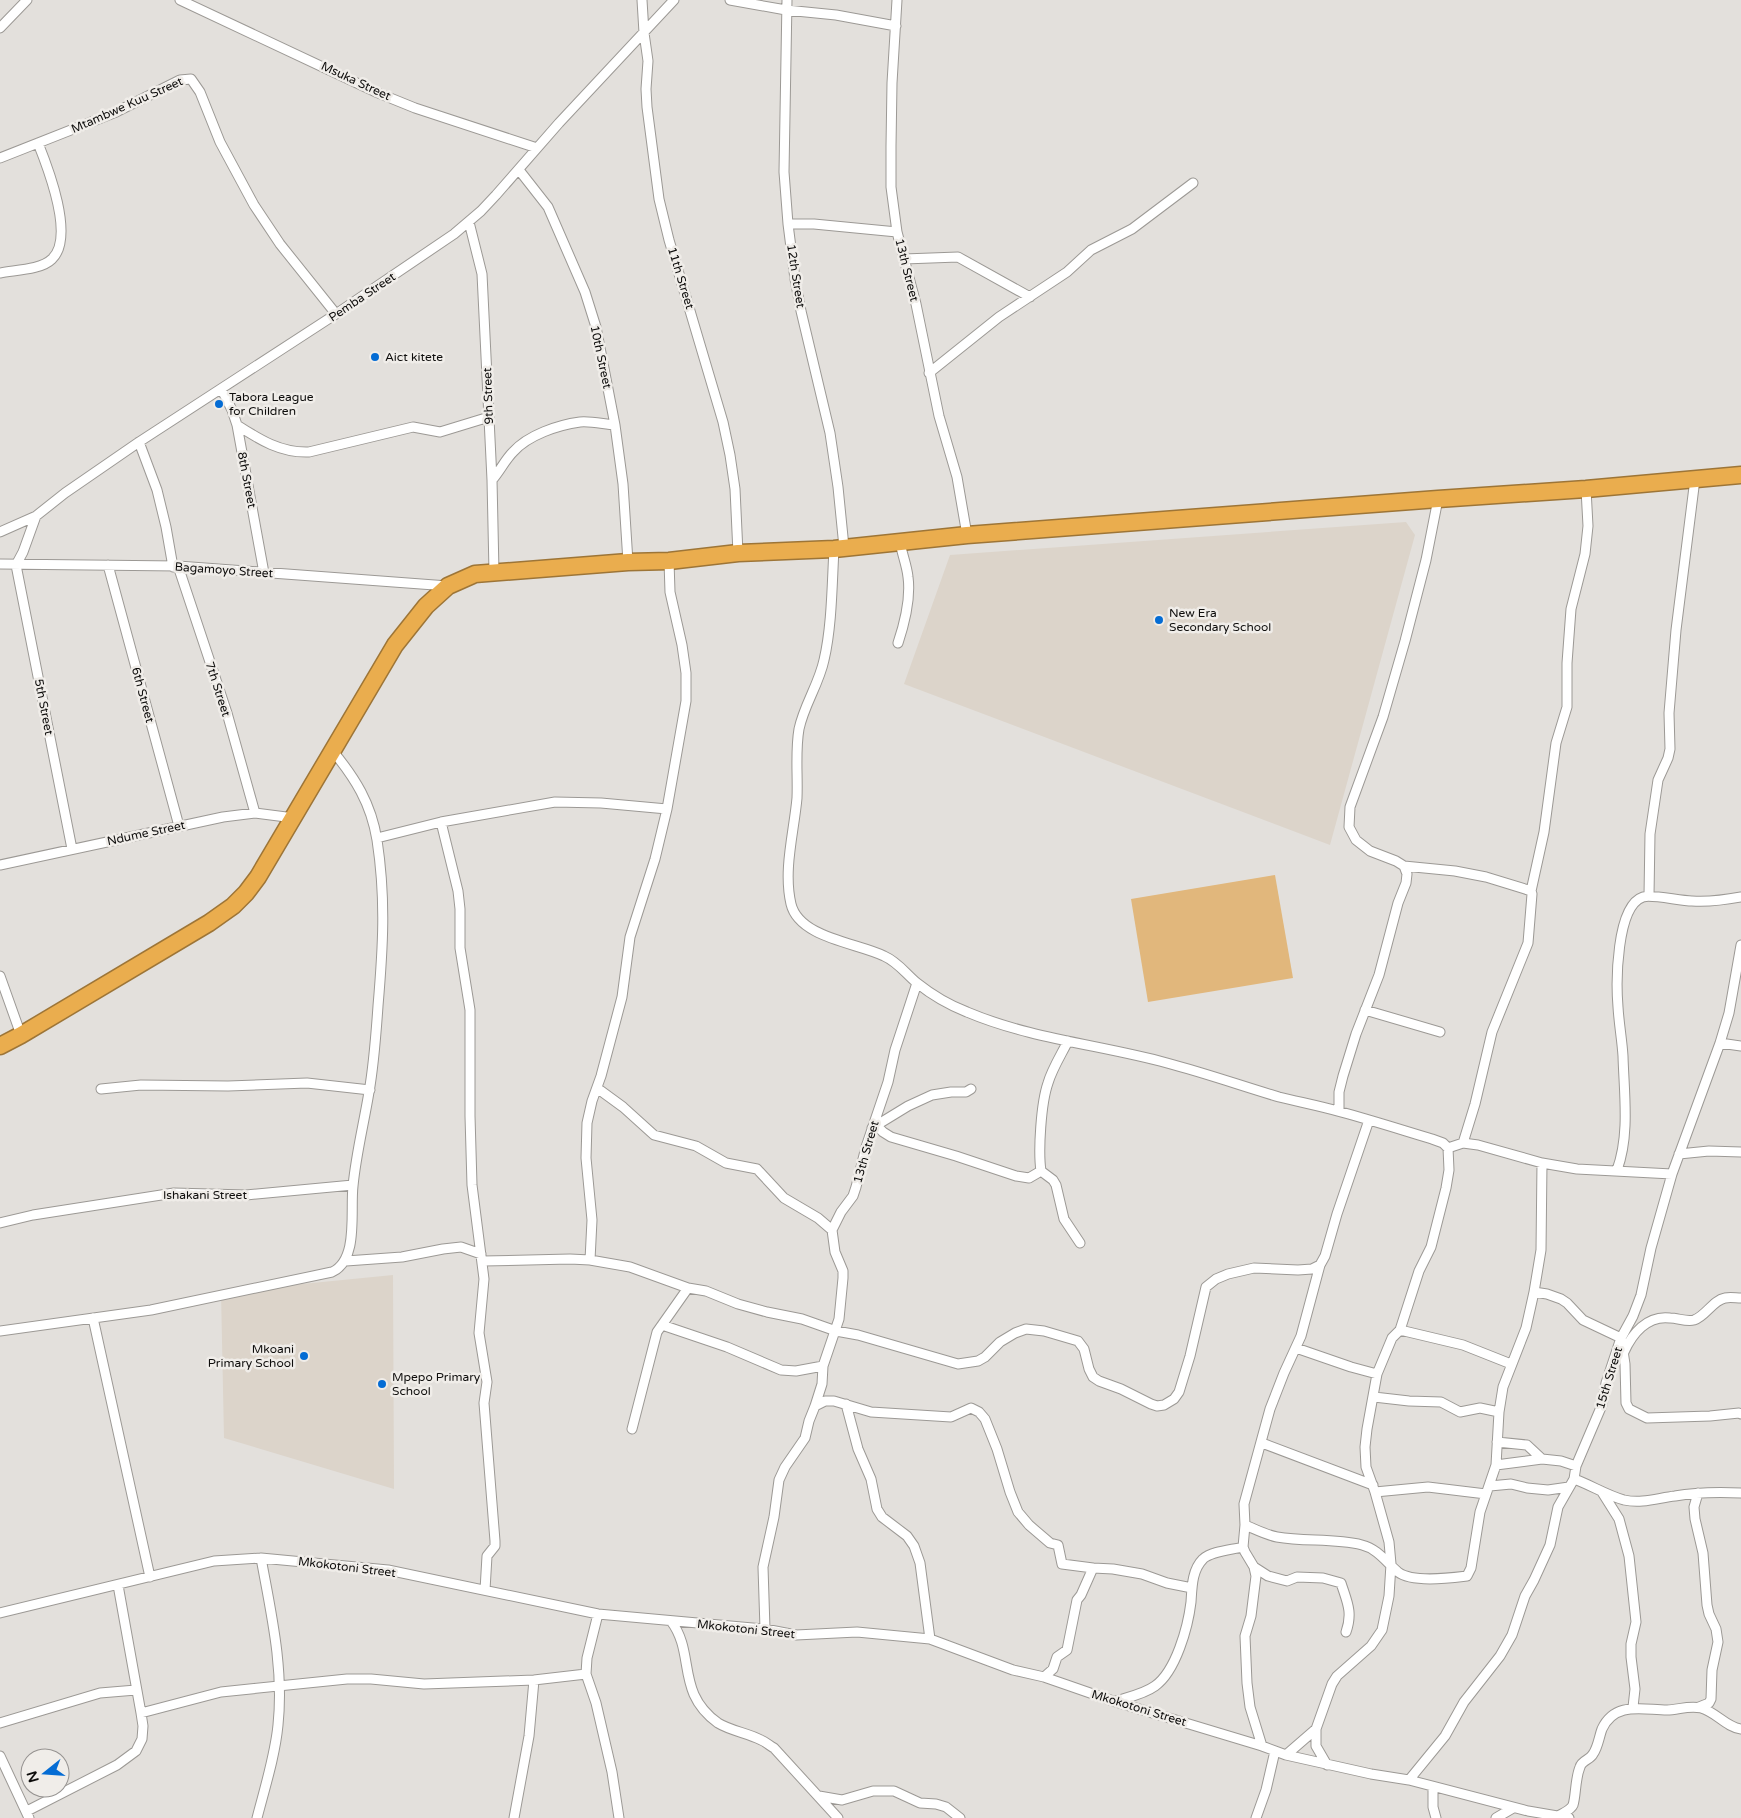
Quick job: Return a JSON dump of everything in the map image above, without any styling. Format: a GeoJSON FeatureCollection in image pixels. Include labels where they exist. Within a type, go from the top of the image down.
{"type":"FeatureCollection","features":[{"type":"Feature","properties":{"kind":"highway"},"geometry":{"type":"LineString","coordinates":[[0,1046],[21,1036],[209,923],[233,906],[258,877],[395,645],[426,606],[448,586],[475,574],[628,562],[669,561],[738,553],[839,548],[967,535],[1586,489],[1741,475]]}},
{"type":"Feature","properties":{"kind":"street"},"geometry":{"type":"LineString","coordinates":[[0,28],[27,0]]}},
{"type":"Feature","properties":{"kind":"street","name":"Msuka Street"},"geometry":{"type":"LineString","coordinates":[[180,0],[393,99],[537,148]]}},
{"type":"Feature","properties":{"kind":"street","name":"11th Street"},"geometry":{"type":"LineString","coordinates":[[642,0],[648,61],[647,107],[659,199],[724,430],[734,489],[738,553]]}},
{"type":"Feature","properties":{"kind":"street","name":"Pemba Street"},"geometry":{"type":"LineString","coordinates":[[0,532],[36,516],[65,493],[139,442],[222,390],[336,314],[439,245],[469,222],[674,0]]}},
{"type":"Feature","properties":{"kind":"street"},"geometry":{"type":"LineString","coordinates":[[730,0],[896,26]]}},
{"type":"Feature","properties":{"kind":"street","name":"12th Street"},"geometry":{"type":"LineString","coordinates":[[787,0],[784,172],[788,224],[800,303],[830,433],[838,486],[839,548],[824,660],[799,729],[796,761],[797,797],[789,866],[791,906],[796,916],[812,929],[835,940],[884,955],[896,963],[917,983],[944,1002],[968,1013],[1068,1041],[1166,1063],[1280,1097],[1338,1111],[1432,1139],[1443,1143],[1448,1148]]}},
{"type":"Feature","properties":{"kind":"street","name":"13th Street"},"geometry":{"type":"LineString","coordinates":[[897,0],[892,74],[891,187],[897,232],[916,304],[939,416],[958,477],[967,535]]}},
{"type":"Feature","properties":{"kind":"street","name":"Mtambwe Kuu Street"},"geometry":{"type":"LineString","coordinates":[[0,158],[114,113],[180,80],[191,79],[200,92],[220,142],[254,204],[280,244],[336,314]]}},
{"type":"Feature","properties":{"kind":"street"},"geometry":{"type":"LineString","coordinates":[[0,273],[40,265],[51,260],[59,250],[61,231],[59,212],[48,170],[38,143]]}},
{"type":"Feature","properties":{"kind":"street","name":"10th Street"},"geometry":{"type":"LineString","coordinates":[[519,170],[548,207],[585,292],[596,327],[623,484],[628,562]]}},
{"type":"Feature","properties":{"kind":"street"},"geometry":{"type":"LineString","coordinates":[[929,373],[998,317],[1067,272],[1091,250],[1132,229],[1192,183]]}},
{"type":"Feature","properties":{"kind":"street","name":"9th Street"},"geometry":{"type":"LineString","coordinates":[[469,222],[482,274],[492,480],[494,572]]}},
{"type":"Feature","properties":{"kind":"street"},"geometry":{"type":"LineString","coordinates":[[788,224],[814,224],[897,232]]}},
{"type":"Feature","properties":{"kind":"street"},"geometry":{"type":"LineString","coordinates":[[904,259],[958,257],[1030,297]]}},
{"type":"Feature","properties":{"kind":"street","name":"8th Street"},"geometry":{"type":"LineString","coordinates":[[222,390],[237,425],[264,573]]}},
{"type":"Feature","properties":{"kind":"street"},"geometry":{"type":"LineString","coordinates":[[237,425],[258,439],[278,447],[294,452],[309,452],[413,427],[440,432],[489,417]]}},
{"type":"Feature","properties":{"kind":"street"},"geometry":{"type":"LineString","coordinates":[[492,480],[513,451],[526,441],[549,430],[582,422],[614,425]]}},
{"type":"Feature","properties":{"kind":"street","name":"7th Street"},"geometry":{"type":"LineString","coordinates":[[139,442],[157,490],[175,567],[226,713],[255,813]]}},
{"type":"Feature","properties":{"kind":"street"},"geometry":{"type":"LineString","coordinates":[[1649,895],[1650,834],[1658,780],[1670,749],[1669,713],[1676,630],[1695,479]]}},
{"type":"Feature","properties":{"kind":"street"},"geometry":{"type":"LineString","coordinates":[[1463,1143],[1475,1104],[1492,1032],[1528,944],[1533,899],[1531,891],[1544,832],[1556,743],[1567,707],[1567,663],[1571,609],[1585,554],[1588,526],[1586,489]]}},
{"type":"Feature","properties":{"kind":"street"},"geometry":{"type":"LineString","coordinates":[[1438,499],[1410,626],[1383,717],[1354,794],[1348,815],[1349,828],[1356,840],[1370,851],[1404,866],[1455,871],[1531,891]]}},
{"type":"Feature","properties":{"kind":"street"},"geometry":{"type":"LineString","coordinates":[[16,565],[23,552],[36,516]]}},
{"type":"Feature","properties":{"kind":"street"},"geometry":{"type":"LineString","coordinates":[[898,643],[904,627],[908,592],[908,577],[900,542]]}},
{"type":"Feature","properties":{"kind":"street"},"geometry":{"type":"LineString","coordinates":[[590,1260],[592,1220],[585,1144],[587,1123],[622,997],[630,937],[655,859],[667,809],[686,701],[686,673],[682,645],[670,592],[669,561]]}},
{"type":"Feature","properties":{"kind":"street","name":"Bagamoyo Street"},"geometry":{"type":"LineString","coordinates":[[0,564],[175,567],[448,586]]}},
{"type":"Feature","properties":{"kind":"street","name":"5th Street"},"geometry":{"type":"LineString","coordinates":[[16,565],[72,849]]}},
{"type":"Feature","properties":{"kind":"street","name":"6th Street"},"geometry":{"type":"LineString","coordinates":[[108,565],[179,826]]}},
{"type":"Feature","properties":{"kind":"street"},"geometry":{"type":"LineString","coordinates":[[0,1331],[151,1310],[332,1272],[339,1269],[346,1261],[350,1244],[353,1185],[370,1090],[384,940],[383,889],[376,838],[367,803],[352,775],[332,750]]}},
{"type":"Feature","properties":{"kind":"street"},"geometry":{"type":"LineString","coordinates":[[376,838],[441,822],[555,802],[601,802],[667,809]]}},
{"type":"Feature","properties":{"kind":"street","name":"Ndume Street"},"geometry":{"type":"LineString","coordinates":[[0,865],[179,826],[255,813],[294,818]]}},
{"type":"Feature","properties":{"kind":"street"},"geometry":{"type":"LineString","coordinates":[[441,822],[458,891],[460,948],[470,1010],[472,1186],[484,1279],[480,1341],[485,1361],[484,1403],[495,1541],[495,1546],[487,1556],[485,1590]]}},
{"type":"Feature","properties":{"kind":"street"},"geometry":{"type":"LineString","coordinates":[[1338,1111],[1343,1076],[1379,975],[1398,903],[1406,883],[1407,874],[1404,866]]}},
{"type":"Feature","properties":{"kind":"street"},"geometry":{"type":"LineString","coordinates":[[1617,1170],[1623,1148],[1624,1124],[1623,1054],[1618,1007],[1621,936],[1627,914],[1638,899],[1649,895],[1692,902],[1741,897]]}},
{"type":"Feature","properties":{"kind":"street","name":"15th Street"},"geometry":{"type":"LineString","coordinates":[[1409,1780],[1445,1736],[1464,1702],[1500,1656],[1512,1635],[1525,1596],[1550,1545],[1558,1507],[1572,1483],[1576,1466],[1602,1405],[1606,1383],[1621,1338],[1633,1316],[1641,1295],[1651,1248],[1672,1174],[1720,1043],[1739,973],[1741,945]]}},
{"type":"Feature","properties":{"kind":"street"},"geometry":{"type":"LineString","coordinates":[[0,976],[21,1036]]}},
{"type":"Feature","properties":{"kind":"street","name":"13th Street"},"geometry":{"type":"LineString","coordinates":[[832,1230],[841,1212],[853,1196],[888,1082],[895,1050],[917,983]]}},
{"type":"Feature","properties":{"kind":"street"},"geometry":{"type":"LineString","coordinates":[[1366,1010],[1440,1032]]}},
{"type":"Feature","properties":{"kind":"street"},"geometry":{"type":"LineString","coordinates":[[1041,1171],[1040,1135],[1048,1084],[1068,1041]]}},
{"type":"Feature","properties":{"kind":"street"},"geometry":{"type":"LineString","coordinates":[[1720,1043],[1741,1046]]}},
{"type":"Feature","properties":{"kind":"street"},"geometry":{"type":"LineString","coordinates":[[101,1089],[141,1085],[228,1086],[307,1083],[370,1090]]}},
{"type":"Feature","properties":{"kind":"street"},"geometry":{"type":"LineString","coordinates":[[597,1088],[623,1107],[654,1135],[696,1146],[726,1163],[757,1169],[784,1198],[818,1218],[832,1230],[835,1252],[843,1271],[839,1319],[823,1366],[822,1384],[805,1438],[785,1466],[778,1486],[774,1517],[763,1567],[765,1629]]}},
{"type":"Feature","properties":{"kind":"street"},"geometry":{"type":"LineString","coordinates":[[971,1089],[966,1092],[932,1095],[908,1106],[874,1127],[891,1136],[1005,1173],[1029,1178],[1041,1171]]}},
{"type":"Feature","properties":{"kind":"street"},"geometry":{"type":"LineString","coordinates":[[1262,1746],[1250,1707],[1247,1683],[1245,1636],[1256,1576],[1254,1567],[1244,1552],[1243,1547],[1246,1490],[1262,1442],[1270,1409],[1296,1348],[1311,1302],[1320,1265],[1325,1256],[1337,1214],[1369,1120]]}},
{"type":"Feature","properties":{"kind":"street"},"geometry":{"type":"LineString","coordinates":[[1327,1765],[1316,1746],[1316,1729],[1332,1684],[1337,1676],[1371,1646],[1382,1630],[1389,1596],[1391,1564],[1389,1542],[1366,1467],[1365,1447],[1377,1374],[1392,1338],[1400,1330],[1419,1271],[1431,1246],[1446,1188],[1449,1170],[1448,1148],[1463,1143],[1478,1145],[1542,1163],[1577,1169],[1672,1174]]}},
{"type":"Feature","properties":{"kind":"street"},"geometry":{"type":"LineString","coordinates":[[1679,1154],[1709,1151],[1741,1152]]}},
{"type":"Feature","properties":{"kind":"street"},"geometry":{"type":"LineString","coordinates":[[1245,1525],[1277,1537],[1342,1541],[1363,1545],[1378,1552],[1400,1573],[1407,1576],[1423,1578],[1466,1576],[1471,1568],[1480,1512],[1496,1465],[1499,1412],[1503,1387],[1526,1328],[1534,1292],[1541,1250],[1542,1163]]}},
{"type":"Feature","properties":{"kind":"street"},"geometry":{"type":"LineString","coordinates":[[1041,1171],[1053,1180],[1064,1219],[1080,1243]]}},
{"type":"Feature","properties":{"kind":"street","name":"Ishakani Street"},"geometry":{"type":"LineString","coordinates":[[0,1223],[33,1215],[174,1193],[246,1195],[353,1185]]}},
{"type":"Feature","properties":{"kind":"street"},"geometry":{"type":"LineString","coordinates":[[346,1261],[402,1257],[442,1249],[462,1248],[482,1258],[590,1260],[639,1270],[688,1288],[706,1291],[738,1304],[802,1319],[836,1331],[858,1335],[958,1364],[978,1361],[1000,1342],[1015,1333],[1026,1329],[1044,1331],[1071,1338],[1082,1344],[1089,1368],[1098,1381],[1121,1389],[1151,1404],[1164,1405],[1174,1399],[1179,1392],[1190,1356],[1206,1287],[1210,1282],[1228,1274],[1254,1268],[1298,1270],[1312,1269],[1320,1265]]}},
{"type":"Feature","properties":{"kind":"street"},"geometry":{"type":"LineString","coordinates":[[632,1429],[656,1338],[662,1325],[688,1288]]}},
{"type":"Feature","properties":{"kind":"street"},"geometry":{"type":"LineString","coordinates":[[1534,1292],[1561,1299],[1583,1320],[1621,1338],[1624,1352],[1626,1403],[1629,1409],[1638,1415],[1647,1418],[1662,1418],[1740,1413]]}},
{"type":"Feature","properties":{"kind":"street"},"geometry":{"type":"LineString","coordinates":[[1624,1352],[1633,1335],[1653,1320],[1668,1317],[1680,1320],[1695,1319],[1719,1300],[1741,1298]]}},
{"type":"Feature","properties":{"kind":"street"},"geometry":{"type":"LineString","coordinates":[[93,1318],[150,1577]]}},
{"type":"Feature","properties":{"kind":"street"},"geometry":{"type":"LineString","coordinates":[[662,1325],[727,1347],[781,1370],[796,1371],[823,1366]]}},
{"type":"Feature","properties":{"kind":"street"},"geometry":{"type":"LineString","coordinates":[[1400,1330],[1463,1345],[1511,1364]]}},
{"type":"Feature","properties":{"kind":"street"},"geometry":{"type":"LineString","coordinates":[[1296,1348],[1377,1374]]}},
{"type":"Feature","properties":{"kind":"street"},"geometry":{"type":"LineString","coordinates":[[1374,1397],[1441,1402],[1460,1412],[1476,1408],[1486,1408],[1499,1412]]}},
{"type":"Feature","properties":{"kind":"street"},"geometry":{"type":"LineString","coordinates":[[815,1406],[826,1401],[846,1404],[871,1412],[951,1417],[971,1408],[979,1412],[985,1419],[1018,1512],[1024,1520],[1050,1543],[1058,1545],[1062,1564],[1142,1574],[1167,1584],[1192,1588]]}},
{"type":"Feature","properties":{"kind":"street"},"geometry":{"type":"LineString","coordinates":[[846,1404],[858,1449],[871,1479],[877,1509],[882,1517],[907,1536],[914,1546],[920,1563],[930,1639]]}},
{"type":"Feature","properties":{"kind":"street"},"geometry":{"type":"LineString","coordinates":[[1262,1442],[1374,1488],[1428,1487],[1488,1490],[1511,1484],[1548,1490],[1572,1483],[1590,1485],[1602,1492],[1626,1500],[1642,1501],[1698,1493],[1741,1493]]}},
{"type":"Feature","properties":{"kind":"street"},"geometry":{"type":"LineString","coordinates":[[1497,1442],[1528,1445],[1542,1459]]}},
{"type":"Feature","properties":{"kind":"street"},"geometry":{"type":"LineString","coordinates":[[1496,1465],[1542,1459],[1561,1461],[1576,1466]]}},
{"type":"Feature","properties":{"kind":"street"},"geometry":{"type":"LineString","coordinates":[[1602,1492],[1619,1518],[1629,1556],[1636,1622],[1631,1657],[1635,1689],[1633,1707]]}},
{"type":"Feature","properties":{"kind":"street"},"geometry":{"type":"LineString","coordinates":[[1558,1816],[1573,1804],[1580,1765],[1592,1756],[1603,1727],[1611,1717],[1633,1707],[1668,1710],[1698,1707],[1709,1703],[1711,1699],[1712,1670],[1718,1642],[1716,1629],[1707,1605],[1703,1553],[1695,1519],[1694,1507],[1698,1493]]}},
{"type":"Feature","properties":{"kind":"street"},"geometry":{"type":"LineString","coordinates":[[1116,1702],[1154,1687],[1163,1680],[1169,1671],[1186,1626],[1197,1566],[1210,1554],[1243,1547]]}},
{"type":"Feature","properties":{"kind":"street"},"geometry":{"type":"LineString","coordinates":[[257,1818],[272,1758],[278,1724],[279,1686],[276,1639],[262,1558]]}},
{"type":"Feature","properties":{"kind":"street","name":"Mkokotoni Street"},"geometry":{"type":"LineString","coordinates":[[0,1613],[214,1561],[262,1558],[388,1570],[598,1614],[765,1629],[796,1635],[857,1632],[930,1639],[1013,1670],[1044,1676],[1116,1702],[1286,1755],[1327,1765],[1409,1780],[1513,1808],[1569,1818]]}},
{"type":"Feature","properties":{"kind":"street"},"geometry":{"type":"LineString","coordinates":[[1254,1567],[1268,1576],[1287,1581],[1299,1577],[1323,1578],[1341,1583],[1350,1610],[1350,1621],[1346,1632]]}},
{"type":"Feature","properties":{"kind":"street"},"geometry":{"type":"LineString","coordinates":[[1044,1676],[1053,1669],[1057,1657],[1067,1650],[1077,1600],[1093,1568]]}},
{"type":"Feature","properties":{"kind":"street"},"geometry":{"type":"LineString","coordinates":[[0,1756],[28,1815],[136,1751],[142,1739],[143,1726],[118,1584]]}},
{"type":"Feature","properties":{"kind":"street"},"geometry":{"type":"LineString","coordinates":[[598,1614],[587,1658],[586,1674],[596,1703],[612,1772],[619,1818]]}},
{"type":"Feature","properties":{"kind":"street"},"geometry":{"type":"LineString","coordinates":[[671,1621],[679,1633],[688,1678],[693,1693],[701,1706],[719,1723],[761,1740],[774,1748],[838,1818]]}},
{"type":"Feature","properties":{"kind":"street"},"geometry":{"type":"LineString","coordinates":[[141,1714],[221,1692],[361,1678],[424,1684],[534,1680],[586,1674]]}},
{"type":"Feature","properties":{"kind":"street"},"geometry":{"type":"LineString","coordinates":[[514,1818],[530,1736],[534,1680]]}},
{"type":"Feature","properties":{"kind":"street"},"geometry":{"type":"LineString","coordinates":[[0,1723],[100,1693],[136,1690]]}},
{"type":"Feature","properties":{"kind":"street"},"geometry":{"type":"LineString","coordinates":[[1698,1707],[1717,1716],[1727,1724],[1741,1729]]}},
{"type":"Feature","properties":{"kind":"street"},"geometry":{"type":"LineString","coordinates":[[1286,1755],[1316,1729]]}},
{"type":"Feature","properties":{"kind":"street"},"geometry":{"type":"LineString","coordinates":[[1256,1818],[1266,1790],[1275,1751]]}},
{"type":"Feature","properties":{"kind":"street"},"geometry":{"type":"LineString","coordinates":[[1433,1787],[1432,1807],[1436,1818]]}},
{"type":"Feature","properties":{"kind":"street"},"geometry":{"type":"LineString","coordinates":[[818,1796],[842,1800],[873,1791],[894,1791],[920,1803],[946,1807],[960,1818]]}},
{"type":"Feature","properties":{"kind":"street"},"geometry":{"type":"LineString","coordinates":[[1496,1818],[1513,1808]]}},
{"type":"Feature","properties":{"kind":"shaded area","name":"New Era Secondary School"},"geometry":{"type":"Polygon","coordinates":[[[1406,522],[1415,535],[1330,845],[904,684],[950,555],[1406,522]]]}},
{"type":"Feature","properties":{"kind":"shaded area"},"geometry":{"type":"Polygon","coordinates":[[[1275,875],[1293,978],[1148,1002],[1131,899],[1275,875]]]}},
{"type":"Feature","properties":{"kind":"shaded area"},"geometry":{"type":"Polygon","coordinates":[[[393,1275],[394,1489],[224,1438],[221,1292],[393,1275]]]}},
{"type":"Feature","properties":{"kind":"place","name":"Aict kitete"},"geometry":{"type":"Point","coordinates":[375,357]}},
{"type":"Feature","properties":{"kind":"place","name":"Tabora League for Children"},"geometry":{"type":"Point","coordinates":[219,404]}},
{"type":"Feature","properties":{"kind":"place","name":"New Era Secondary School"},"geometry":{"type":"Point","coordinates":[1159,620]}},
{"type":"Feature","properties":{"kind":"place","name":"Mkoani Primary School"},"geometry":{"type":"Point","coordinates":[304,1356]}},
{"type":"Feature","properties":{"kind":"place","name":"Mpepo Primary School"},"geometry":{"type":"Point","coordinates":[382,1384]}}]}
